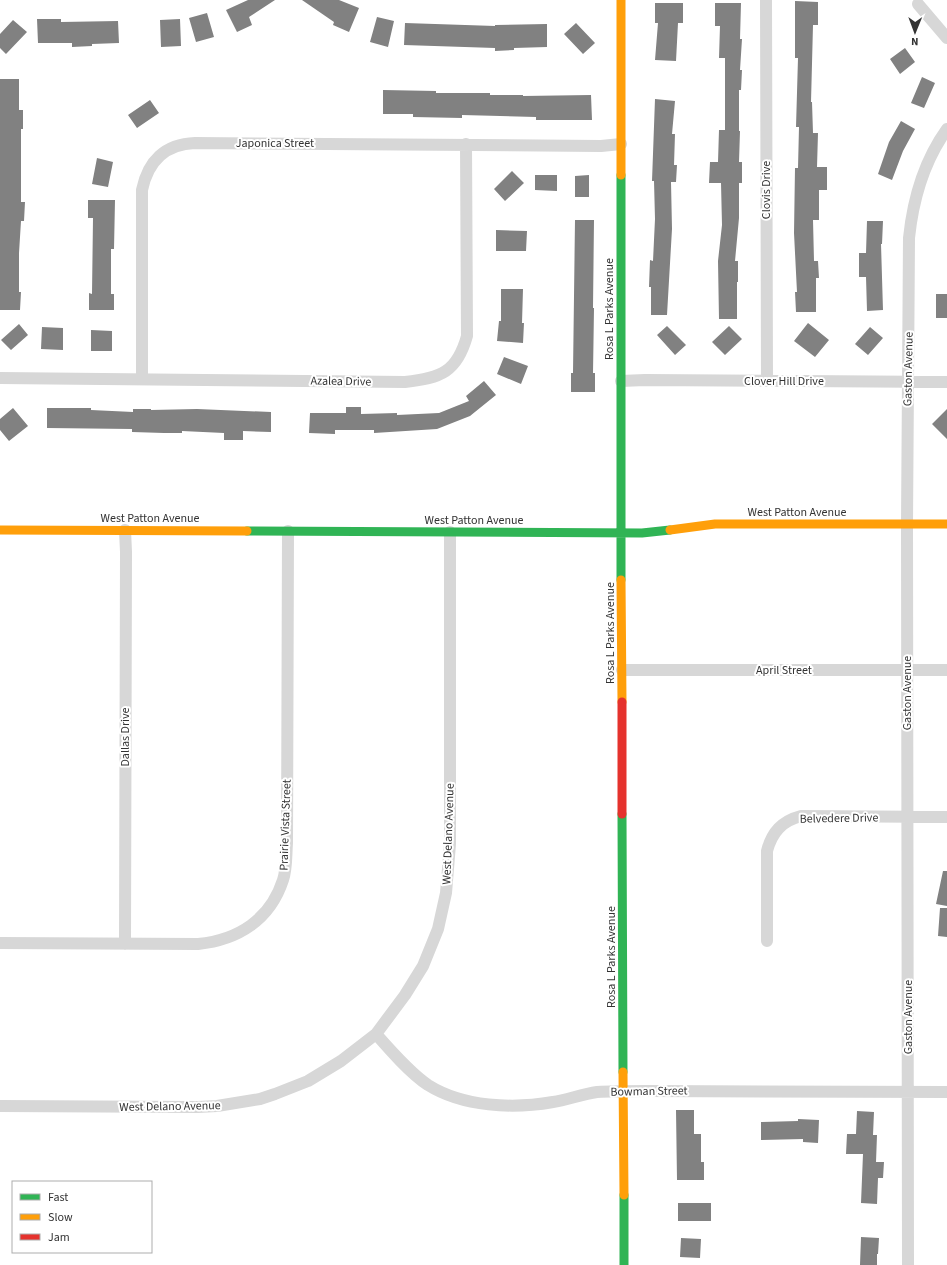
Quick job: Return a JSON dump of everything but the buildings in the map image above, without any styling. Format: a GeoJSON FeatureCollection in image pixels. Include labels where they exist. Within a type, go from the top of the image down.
{"type":"FeatureCollection","features":[{"type":"Feature","properties":{"kind":"street","name":"Rosa L Parks Avenue"},"geometry":{"type":"LineString","coordinates":[[621,0],[621,533],[624,1265]]}},
{"type":"Feature","properties":{"kind":"street","name":"Clovis Drive"},"geometry":{"type":"LineString","coordinates":[[766,0],[767,381]]}},
{"type":"Feature","properties":{"kind":"street"},"geometry":{"type":"LineString","coordinates":[[918,4],[947,38]]}},
{"type":"Feature","properties":{"kind":"street","name":"Gaston Avenue"},"geometry":{"type":"LineString","coordinates":[[908,1265],[907,524],[909,238],[912,216],[921,180],[929,161],[947,129]]}},
{"type":"Feature","properties":{"kind":"street","name":"Japonica Street"},"geometry":{"type":"LineString","coordinates":[[142,378],[142,190],[144,178],[148,169],[155,160],[162,153],[178,145],[195,143],[601,146],[621,144]]}},
{"type":"Feature","properties":{"kind":"street","name":"Azalea Drive"},"geometry":{"type":"LineString","coordinates":[[0,378],[142,378],[405,382],[422,380],[449,370],[458,360],[464,349],[467,336],[466,144]]}},
{"type":"Feature","properties":{"kind":"street","name":"Clover Hill Drive"},"geometry":{"type":"LineString","coordinates":[[621,381],[947,382]]}},
{"type":"Feature","properties":{"kind":"street","name":"West Patton Avenue"},"geometry":{"type":"LineString","coordinates":[[0,530],[642,533],[715,524],[947,524]]}},
{"type":"Feature","properties":{"kind":"street","name":"Dallas Drive"},"geometry":{"type":"LineString","coordinates":[[125,530],[125,944]]}},
{"type":"Feature","properties":{"kind":"street","name":"Prairie Vista Street"},"geometry":{"type":"LineString","coordinates":[[0,944],[212,943],[229,938],[248,928],[266,912],[277,895],[283,879],[287,843],[288,531]]}},
{"type":"Feature","properties":{"kind":"street","name":"West Delano Avenue"},"geometry":{"type":"LineString","coordinates":[[0,1106],[198,1107],[247,1102],[275,1094],[308,1081],[341,1061],[376,1034],[405,995],[423,966],[438,929],[446,893],[450,836],[450,532]]}},
{"type":"Feature","properties":{"kind":"street","name":"April Street"},"geometry":{"type":"LineString","coordinates":[[622,670],[947,670]]}},
{"type":"Feature","properties":{"kind":"street","name":"Belvedere Drive"},"geometry":{"type":"LineString","coordinates":[[767,941],[767,851],[769,842],[775,832],[783,824],[791,819],[801,816],[947,817]]}},
{"type":"Feature","properties":{"kind":"street","name":"Bowman Street"},"geometry":{"type":"LineString","coordinates":[[376,1034],[391,1051],[428,1085],[444,1094],[465,1101],[487,1104],[539,1104],[596,1092],[947,1092]]}},
{"type":"Feature","properties":{"kind":"traffic: fast"},"geometry":{"type":"LineString","coordinates":[[621,175],[621,580]]}},
{"type":"Feature","properties":{"kind":"traffic: fast"},"geometry":{"type":"LineString","coordinates":[[247,531],[642,533],[670,530]]}},
{"type":"Feature","properties":{"kind":"traffic: fast"},"geometry":{"type":"LineString","coordinates":[[622,814],[623,1072]]}},
{"type":"Feature","properties":{"kind":"traffic: fast"},"geometry":{"type":"LineString","coordinates":[[624,1195],[624,1265]]}},
{"type":"Feature","properties":{"kind":"traffic: slow"},"geometry":{"type":"LineString","coordinates":[[621,0],[621,175]]}},
{"type":"Feature","properties":{"kind":"traffic: slow"},"geometry":{"type":"LineString","coordinates":[[670,530],[715,524],[947,524]]}},
{"type":"Feature","properties":{"kind":"traffic: slow"},"geometry":{"type":"LineString","coordinates":[[0,530],[247,531]]}},
{"type":"Feature","properties":{"kind":"traffic: slow"},"geometry":{"type":"LineString","coordinates":[[621,580],[622,702]]}},
{"type":"Feature","properties":{"kind":"traffic: slow"},"geometry":{"type":"LineString","coordinates":[[623,1072],[624,1195]]}},
{"type":"Feature","properties":{"kind":"traffic: jam"},"geometry":{"type":"LineString","coordinates":[[622,702],[622,814]]}}]}
